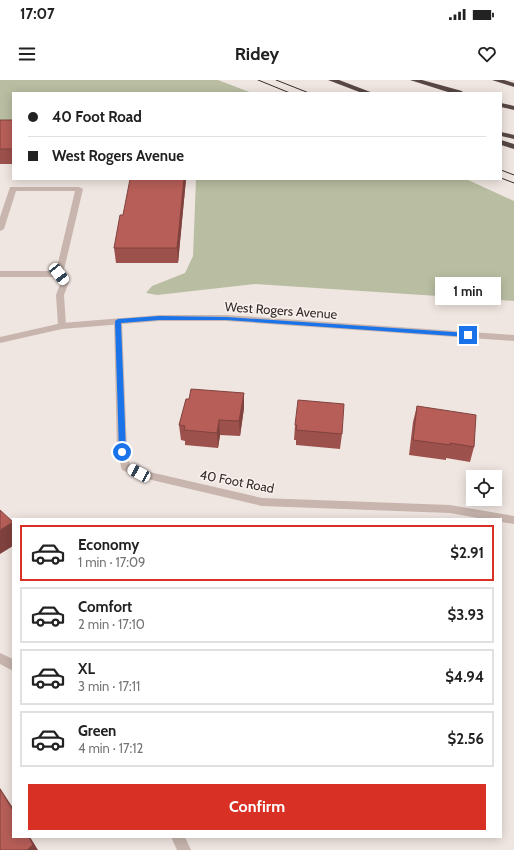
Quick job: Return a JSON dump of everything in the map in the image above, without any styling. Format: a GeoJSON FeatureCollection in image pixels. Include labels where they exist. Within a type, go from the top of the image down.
{"type":"FeatureCollection","features":[{"type":"Feature","properties":{"kind":"highway"},"geometry":{"type":"LineString","coordinates":[[332,80],[366,92]]}},
{"type":"Feature","properties":{"kind":"highway"},"geometry":{"type":"LineString","coordinates":[[414,80],[456,92]]}},
{"type":"Feature","properties":{"kind":"highway"},"geometry":{"type":"LineString","coordinates":[[496,80],[514,85]]}},
{"type":"Feature","properties":{"kind":"highway"},"geometry":{"type":"LineString","coordinates":[[502,105],[514,108]]}},
{"type":"Feature","properties":{"kind":"highway"},"geometry":{"type":"LineString","coordinates":[[502,134],[514,137]]}},
{"type":"Feature","properties":{"kind":"highway"},"geometry":{"type":"LineString","coordinates":[[502,142],[514,148]]}},
{"type":"Feature","properties":{"kind":"street"},"geometry":{"type":"LineString","coordinates":[[0,229],[13,189],[79,189],[59,274]]}},
{"type":"Feature","properties":{"kind":"street"},"geometry":{"type":"LineString","coordinates":[[0,274],[59,274]]}},
{"type":"Feature","properties":{"kind":"street"},"geometry":{"type":"LineString","coordinates":[[59,274],[65,282],[60,295],[62,326]]}},
{"type":"Feature","properties":{"kind":"street","name":"West Rogers Avenue"},"geometry":{"type":"LineString","coordinates":[[0,340],[62,326],[159,318],[226,318],[514,338]]}},
{"type":"Feature","properties":{"kind":"street","name":"40 Foot Road"},"geometry":{"type":"LineString","coordinates":[[118,321],[122,452],[126,467],[139,473],[262,502],[450,509],[514,520]]}},
{"type":"Feature","properties":{"kind":"street"},"geometry":{"type":"LineString","coordinates":[[0,658],[12,664]]}},
{"type":"Feature","properties":{"kind":"street"},"geometry":{"type":"LineString","coordinates":[[178,838],[184,850]]}},
{"type":"Feature","properties":{"kind":"green space"},"geometry":{"type":"Polygon","coordinates":[[[0,80],[218,80],[249,92],[12,92],[12,125],[0,125],[0,80]]]}},
{"type":"Feature","properties":{"kind":"green space"},"geometry":{"type":"Polygon","coordinates":[[[196,180],[468,180],[514,201],[514,301],[255,284],[157,295],[146,293],[152,286],[185,273],[193,256],[196,180]]]}},
{"type":"Feature","properties":{"kind":"building"},"geometry":{"type":"Polygon","coordinates":[[[0,120],[12,120],[12,149],[0,149],[0,120]]]}},
{"type":"Feature","properties":{"kind":"building"},"geometry":{"type":"Polygon","coordinates":[[[130,180],[184,180],[177,248],[114,248],[120,215],[123,215],[130,180]]]}},
{"type":"Feature","properties":{"kind":"building"},"geometry":{"type":"Polygon","coordinates":[[[191,389],[244,393],[239,421],[219,420],[217,433],[184,430],[185,426],[179,425],[186,399],[189,399],[191,389]]]}},
{"type":"Feature","properties":{"kind":"building"},"geometry":{"type":"Polygon","coordinates":[[[298,400],[344,404],[342,434],[296,430],[297,425],[295,425],[298,400]]]}},
{"type":"Feature","properties":{"kind":"building"},"geometry":{"type":"Polygon","coordinates":[[[417,406],[476,415],[474,447],[450,443],[450,445],[413,440],[417,406]]]}},
{"type":"Feature","properties":{"kind":"building"},"geometry":{"type":"Polygon","coordinates":[[[0,510],[12,523],[0,530],[0,510]]]}},
{"type":"Feature","properties":{"kind":"building"},"geometry":{"type":"Polygon","coordinates":[[[0,789],[12,809],[12,838],[30,838],[33,845],[27,850],[0,850],[0,789]]]}},
{"type":"Feature","properties":{"kind":"tram line"},"geometry":{"type":"LineString","coordinates":[[258,80],[288,92]]}},
{"type":"Feature","properties":{"kind":"tram line"},"geometry":{"type":"LineString","coordinates":[[276,80],[306,92]]}},
{"type":"Feature","properties":{"kind":"tram line"},"geometry":{"type":"LineString","coordinates":[[502,170],[514,175]]}},
{"type":"Feature","properties":{"kind":"tram line"},"geometry":{"type":"LineString","coordinates":[[502,178],[514,183]]}},
{"type":"Feature","properties":{"kind":"route"},"geometry":{"type":"LineString","coordinates":[[122,452],[118,321],[159,318],[226,318],[377,330],[468,335]]}}]}
